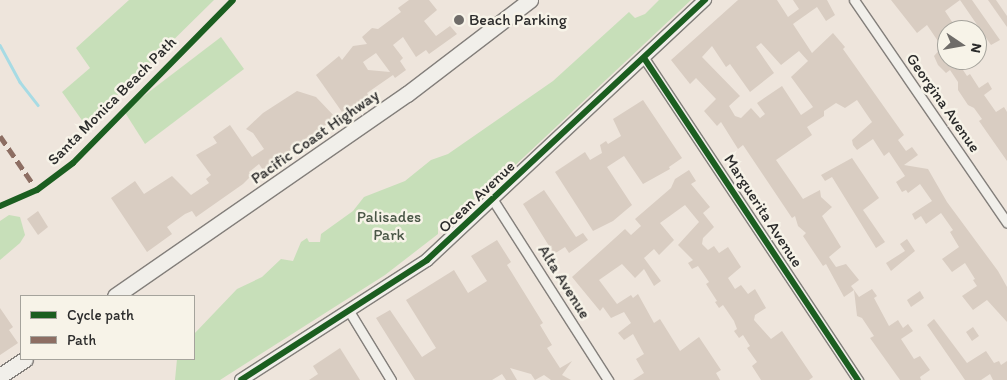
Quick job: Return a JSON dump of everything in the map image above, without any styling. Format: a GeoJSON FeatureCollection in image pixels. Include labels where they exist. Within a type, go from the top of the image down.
{"type":"FeatureCollection","features":[{"type":"Feature","properties":{"kind":"highway","name":"Pacific Coast Highway"},"geometry":{"type":"LineString","coordinates":[[116,295],[407,94],[530,0]]}},
{"type":"Feature","properties":{"kind":"highway"},"geometry":{"type":"LineString","coordinates":[[0,376],[24,360]]}},
{"type":"Feature","properties":{"kind":"main road","name":"Ocean Avenue"},"geometry":{"type":"LineString","coordinates":[[241,380],[427,260],[705,0]]}},
{"type":"Feature","properties":{"kind":"street","name":"Georgina Avenue"},"geometry":{"type":"LineString","coordinates":[[854,0],[1007,223]]}},
{"type":"Feature","properties":{"kind":"street","name":"Marguerita Avenue"},"geometry":{"type":"LineString","coordinates":[[644,58],[858,380]]}},
{"type":"Feature","properties":{"kind":"street","name":"Alta Avenue"},"geometry":{"type":"LineString","coordinates":[[493,200],[608,380]]}},
{"type":"Feature","properties":{"kind":"street"},"geometry":{"type":"LineString","coordinates":[[349,311],[391,380]]}},
{"type":"Feature","properties":{"kind":"green space"},"geometry":{"type":"Polygon","coordinates":[[[129,0],[214,0],[86,126],[62,92],[90,68],[76,48],[129,0]]]}},
{"type":"Feature","properties":{"kind":"green space","name":"Palisades Park"},"geometry":{"type":"Polygon","coordinates":[[[659,0],[691,0],[507,173],[438,228],[438,234],[385,275],[220,380],[175,380],[177,360],[195,360],[195,333],[237,289],[262,277],[281,259],[293,261],[301,242],[307,238],[309,242],[320,242],[321,234],[353,211],[364,197],[405,181],[431,160],[448,154],[553,81],[629,12],[635,18],[645,14],[659,0]]]}},
{"type":"Feature","properties":{"kind":"green space"},"geometry":{"type":"Polygon","coordinates":[[[221,37],[244,69],[145,144],[124,111],[221,37]]]}},
{"type":"Feature","properties":{"kind":"green space"},"geometry":{"type":"Polygon","coordinates":[[[9,215],[20,217],[25,235],[20,243],[0,260],[0,221],[9,215]]]}},
{"type":"Feature","properties":{"kind":"building"},"geometry":{"type":"Polygon","coordinates":[[[409,0],[429,0],[437,10],[424,21],[436,36],[450,26],[457,34],[429,54],[426,50],[416,57],[403,37],[393,45],[403,58],[400,61],[406,70],[395,78],[393,75],[367,93],[369,97],[342,112],[316,75],[339,56],[342,60],[353,46],[367,44],[362,37],[372,28],[378,29],[401,12],[398,8],[409,0]],[[376,53],[363,62],[368,70],[390,72],[376,53]]]}},
{"type":"Feature","properties":{"kind":"building"},"geometry":{"type":"Polygon","coordinates":[[[738,0],[777,0],[788,17],[799,9],[793,0],[827,0],[835,15],[826,21],[817,7],[793,24],[812,53],[833,33],[845,47],[843,49],[904,135],[898,140],[906,151],[912,147],[918,155],[904,165],[928,169],[947,202],[998,271],[1007,287],[1007,322],[987,300],[973,310],[962,296],[977,286],[973,280],[975,279],[965,263],[952,272],[942,259],[959,247],[950,232],[953,230],[941,213],[926,224],[921,216],[915,220],[912,214],[932,201],[920,184],[908,193],[906,190],[902,192],[896,182],[905,176],[889,152],[884,156],[873,139],[857,150],[853,145],[852,140],[872,122],[857,100],[845,108],[836,103],[824,111],[824,116],[807,127],[812,135],[776,160],[803,199],[820,190],[821,197],[832,207],[822,216],[841,247],[829,257],[836,267],[846,264],[859,280],[851,286],[854,290],[844,297],[826,264],[823,266],[803,236],[806,233],[798,226],[795,216],[792,218],[743,145],[738,149],[721,122],[717,126],[704,111],[716,99],[696,78],[690,84],[671,60],[738,0]],[[761,43],[756,47],[774,73],[750,92],[730,64],[726,67],[712,46],[702,57],[740,96],[729,106],[735,116],[741,118],[751,108],[760,118],[765,114],[757,103],[782,86],[801,115],[813,107],[791,77],[808,61],[799,51],[781,65],[761,43]]]}},
{"type":"Feature","properties":{"kind":"building"},"geometry":{"type":"Polygon","coordinates":[[[891,0],[960,0],[945,11],[951,20],[937,20],[937,40],[927,25],[917,33],[891,0]]]}},
{"type":"Feature","properties":{"kind":"building"},"geometry":{"type":"Polygon","coordinates":[[[960,0],[972,0],[986,20],[974,20],[960,0]]]}},
{"type":"Feature","properties":{"kind":"building"},"geometry":{"type":"Polygon","coordinates":[[[988,0],[996,0],[1007,16],[1007,27],[988,0]]]}},
{"type":"Feature","properties":{"kind":"building"},"geometry":{"type":"Polygon","coordinates":[[[987,21],[1000,40],[991,45],[987,39],[987,21]]]}},
{"type":"Feature","properties":{"kind":"building"},"geometry":{"type":"Polygon","coordinates":[[[950,70],[963,70],[967,76],[970,74],[979,88],[988,82],[992,89],[984,95],[996,112],[1004,107],[1007,112],[1007,161],[979,121],[982,119],[974,108],[968,105],[958,90],[958,82],[950,70]]]}},
{"type":"Feature","properties":{"kind":"building"},"geometry":{"type":"Polygon","coordinates":[[[297,91],[316,97],[336,118],[263,170],[259,164],[249,172],[251,176],[243,184],[196,217],[192,211],[185,214],[167,227],[172,234],[147,252],[111,198],[135,181],[144,194],[172,176],[191,195],[209,183],[206,179],[211,175],[196,155],[217,143],[213,137],[230,125],[252,157],[264,149],[253,133],[246,129],[263,113],[297,91]]]}},
{"type":"Feature","properties":{"kind":"building"},"geometry":{"type":"Polygon","coordinates":[[[643,100],[682,158],[669,167],[670,169],[643,184],[624,156],[607,167],[632,205],[613,221],[593,231],[555,172],[585,152],[590,160],[602,153],[600,145],[606,141],[608,144],[621,136],[613,119],[643,100]]]}},
{"type":"Feature","properties":{"kind":"building"},"geometry":{"type":"Polygon","coordinates":[[[852,158],[879,198],[863,210],[885,242],[876,248],[832,177],[825,181],[821,175],[852,158]]]}},
{"type":"Feature","properties":{"kind":"building"},"geometry":{"type":"Polygon","coordinates":[[[689,170],[696,181],[691,184],[710,207],[703,213],[714,227],[703,238],[702,244],[708,250],[714,246],[719,253],[728,247],[741,267],[728,278],[735,289],[741,285],[748,294],[755,289],[766,308],[755,315],[754,320],[771,339],[782,331],[813,377],[809,380],[761,380],[752,366],[757,362],[747,348],[750,346],[743,335],[739,338],[734,331],[737,329],[734,321],[723,305],[719,308],[715,302],[717,301],[706,284],[709,282],[698,266],[692,269],[688,263],[693,260],[678,245],[699,222],[685,205],[660,223],[674,240],[659,255],[654,249],[644,258],[661,281],[654,286],[644,269],[635,278],[622,264],[599,280],[617,304],[631,295],[633,298],[638,294],[654,323],[660,319],[680,351],[699,337],[721,370],[716,373],[720,380],[633,380],[644,373],[636,359],[644,354],[633,334],[624,340],[618,333],[631,323],[624,312],[611,318],[603,307],[600,311],[572,277],[625,229],[631,235],[641,226],[635,219],[671,188],[675,179],[689,170]]]}},
{"type":"Feature","properties":{"kind":"building"},"geometry":{"type":"Polygon","coordinates":[[[544,190],[576,237],[583,233],[588,240],[569,253],[565,247],[554,254],[523,204],[544,190]]]}},
{"type":"Feature","properties":{"kind":"building"},"geometry":{"type":"Polygon","coordinates":[[[38,211],[48,227],[38,235],[27,219],[38,211]]]}},
{"type":"Feature","properties":{"kind":"building"},"geometry":{"type":"Polygon","coordinates":[[[907,239],[915,251],[891,271],[886,263],[905,251],[900,244],[907,239]]]}},
{"type":"Feature","properties":{"kind":"building"},"geometry":{"type":"Polygon","coordinates":[[[497,240],[511,262],[507,265],[543,323],[540,325],[552,345],[547,348],[560,368],[572,361],[562,375],[571,380],[551,380],[544,375],[535,380],[531,374],[510,368],[517,380],[506,380],[502,374],[492,380],[415,380],[376,318],[390,310],[422,357],[436,348],[406,300],[454,270],[468,293],[487,281],[471,256],[497,240]]]}},
{"type":"Feature","properties":{"kind":"building"},"geometry":{"type":"Polygon","coordinates":[[[872,289],[877,296],[874,298],[889,326],[898,320],[903,328],[908,324],[913,331],[901,339],[914,359],[920,356],[930,370],[920,377],[921,380],[900,380],[870,338],[874,336],[862,318],[857,316],[854,290],[859,297],[872,289]]]}},
{"type":"Feature","properties":{"kind":"building"},"geometry":{"type":"Polygon","coordinates":[[[920,291],[924,298],[911,307],[907,300],[920,291]]]}},
{"type":"Feature","properties":{"kind":"building"},"geometry":{"type":"Polygon","coordinates":[[[0,308],[13,327],[9,330],[18,343],[0,355],[0,308]]]}},
{"type":"Feature","properties":{"kind":"building"},"geometry":{"type":"Polygon","coordinates":[[[934,319],[967,363],[986,351],[994,363],[999,361],[1001,365],[1007,361],[1007,380],[993,380],[990,374],[981,380],[965,380],[927,325],[934,319]]]}},
{"type":"Feature","properties":{"kind":"building"},"geometry":{"type":"Polygon","coordinates":[[[973,327],[979,336],[972,341],[966,332],[973,327]]]}},
{"type":"Feature","properties":{"kind":"building"},"geometry":{"type":"Polygon","coordinates":[[[340,348],[360,380],[309,380],[318,374],[313,366],[340,348]]]}},
{"type":"Feature","properties":{"kind":"waterway"},"geometry":{"type":"LineString","coordinates":[[0,45],[20,82],[38,105]]}},
{"type":"Feature","properties":{"kind":"marked path"},"geometry":{"type":"LineString","coordinates":[[0,136],[33,184]]}},
{"type":"Feature","properties":{"kind":"cycle path","name":"Santa Monica Beach Path"},"geometry":{"type":"LineString","coordinates":[[0,206],[37,190],[73,163],[233,0]]}},
{"type":"Feature","properties":{"kind":"cycle path"},"geometry":{"type":"LineString","coordinates":[[241,380],[427,260],[705,0]]}},
{"type":"Feature","properties":{"kind":"cycle path"},"geometry":{"type":"LineString","coordinates":[[644,58],[858,380]]}},
{"type":"Feature","properties":{"kind":"place","name":"Beach Parking"},"geometry":{"type":"Point","coordinates":[459,20]}}]}
